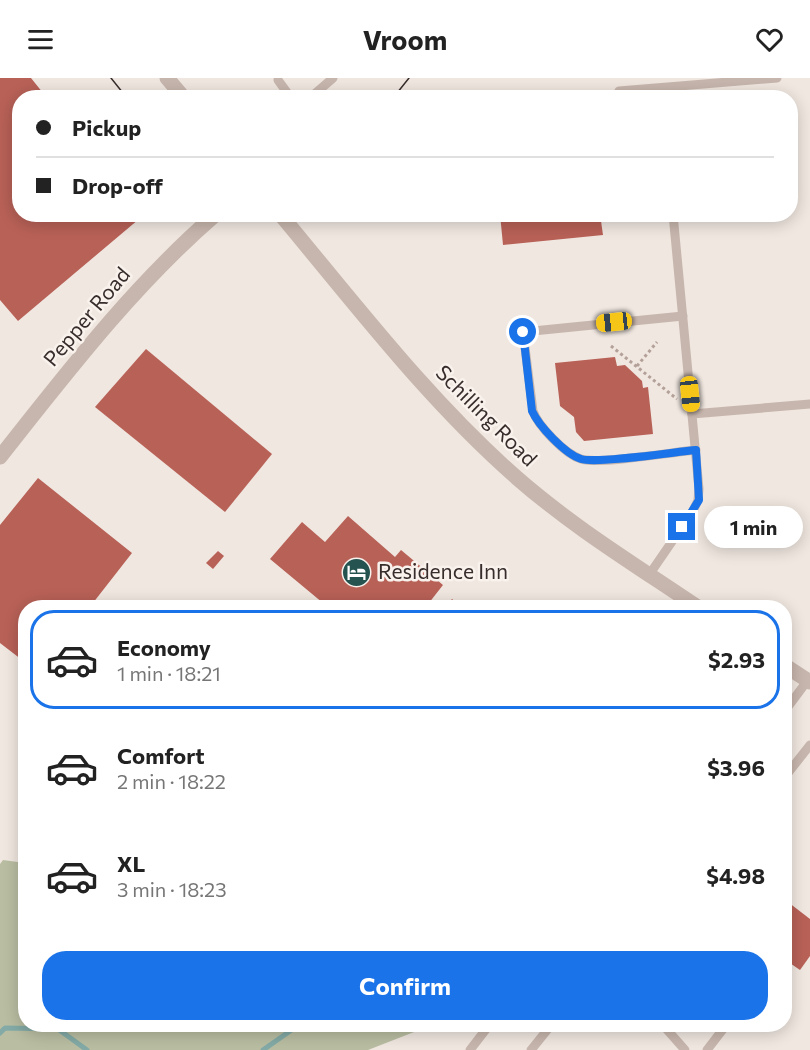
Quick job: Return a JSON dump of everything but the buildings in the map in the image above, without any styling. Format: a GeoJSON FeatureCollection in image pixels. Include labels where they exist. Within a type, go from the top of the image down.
{"type":"FeatureCollection","features":[{"type":"Feature","properties":{"kind":"street"},"geometry":{"type":"LineString","coordinates":[[167,78],[177,90]]}},
{"type":"Feature","properties":{"kind":"street","name":"Pepper Road"},"geometry":{"type":"LineString","coordinates":[[0,457],[119,308],[158,267],[207,222]]}},
{"type":"Feature","properties":{"kind":"street","name":"Schilling Road"},"geometry":{"type":"LineString","coordinates":[[287,222],[404,363],[460,424],[549,505],[687,600]]}},
{"type":"Feature","properties":{"kind":"street"},"geometry":{"type":"LineString","coordinates":[[792,670],[809,681]]}},
{"type":"Feature","properties":{"kind":"lane"},"geometry":{"type":"LineString","coordinates":[[319,90],[333,78]]}},
{"type":"Feature","properties":{"kind":"lane"},"geometry":{"type":"LineString","coordinates":[[631,90],[777,78]]}},
{"type":"Feature","properties":{"kind":"lane"},"geometry":{"type":"LineString","coordinates":[[278,80],[285,90]]}},
{"type":"Feature","properties":{"kind":"lane"},"geometry":{"type":"LineString","coordinates":[[649,575],[699,500],[674,222]]}},
{"type":"Feature","properties":{"kind":"lane"},"geometry":{"type":"LineString","coordinates":[[683,315],[523,332],[532,411],[541,428],[581,459],[696,450]]}},
{"type":"Feature","properties":{"kind":"lane"},"geometry":{"type":"LineString","coordinates":[[692,414],[810,404]]}},
{"type":"Feature","properties":{"kind":"lane"},"geometry":{"type":"LineString","coordinates":[[792,702],[809,681]]}},
{"type":"Feature","properties":{"kind":"lane"},"geometry":{"type":"LineString","coordinates":[[792,768],[810,745]]}},
{"type":"Feature","properties":{"kind":"lane"},"geometry":{"type":"LineString","coordinates":[[470,1050],[484,1032]]}},
{"type":"Feature","properties":{"kind":"lane"},"geometry":{"type":"LineString","coordinates":[[531,1050],[546,1032]]}},
{"type":"Feature","properties":{"kind":"lane"},"geometry":{"type":"LineString","coordinates":[[669,1032],[685,1050]]}},
{"type":"Feature","properties":{"kind":"lane"},"geometry":{"type":"LineString","coordinates":[[707,1050],[721,1032]]}},
{"type":"Feature","properties":{"kind":"path"},"geometry":{"type":"LineString","coordinates":[[636,366],[657,342]]}},
{"type":"Feature","properties":{"kind":"path"},"geometry":{"type":"LineString","coordinates":[[611,346],[677,399]]}},
{"type":"Feature","properties":{"kind":"green space"},"geometry":{"type":"Polygon","coordinates":[[[3,860],[18,862],[18,1032],[414,1032],[368,1050],[0,1050],[0,864],[3,860]]]}},
{"type":"Feature","properties":{"kind":"waterway"},"geometry":{"type":"LineString","coordinates":[[0,1033],[5,1028],[18,1028]]}},
{"type":"Feature","properties":{"kind":"waterway"},"geometry":{"type":"LineString","coordinates":[[62,1032],[87,1050]]}},
{"type":"Feature","properties":{"kind":"waterway"},"geometry":{"type":"LineString","coordinates":[[263,1050],[289,1032]]}},
{"type":"Feature","properties":{"kind":"tram line"},"geometry":{"type":"LineString","coordinates":[[111,78],[121,90]]}},
{"type":"Feature","properties":{"kind":"tram line"},"geometry":{"type":"LineString","coordinates":[[399,90],[409,78]]}},
{"type":"Feature","properties":{"kind":"place","name":"Residence Inn"},"geometry":{"type":"Point","coordinates":[357,572]}},
{"type":"Feature","properties":{"kind":"route"},"geometry":{"type":"LineString","coordinates":[[523,332],[532,411],[541,428],[575,456],[593,460],[696,450],[699,500],[682,527]]}}]}
